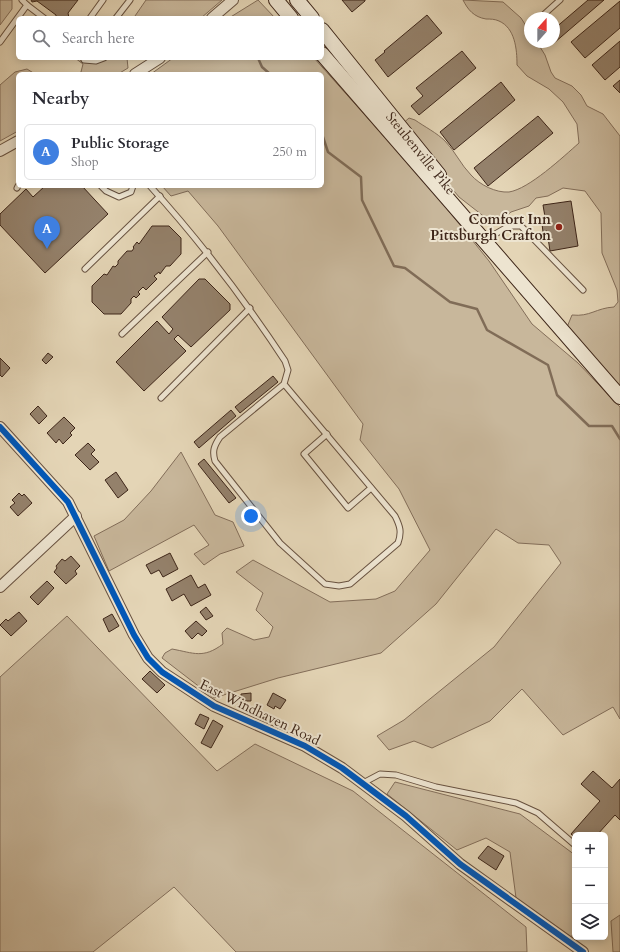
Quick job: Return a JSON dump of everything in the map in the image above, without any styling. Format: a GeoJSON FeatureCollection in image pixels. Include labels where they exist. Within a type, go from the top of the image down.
{"type":"FeatureCollection","features":[{"type":"Feature","properties":{"kind":"main road"},"geometry":{"type":"LineString","coordinates":[[276,0],[290,16]]}},
{"type":"Feature","properties":{"kind":"main road"},"geometry":{"type":"LineString","coordinates":[[297,0],[310,16]]}},
{"type":"Feature","properties":{"kind":"main road","name":"Steubenville Pike"},"geometry":{"type":"LineString","coordinates":[[324,32],[511,262],[534,296]]}},
{"type":"Feature","properties":{"kind":"main road","name":"Steubenville Pike"},"geometry":{"type":"LineString","coordinates":[[324,56],[505,266],[534,296],[620,397]]}},
{"type":"Feature","properties":{"kind":"street"},"geometry":{"type":"LineString","coordinates":[[214,16],[233,0]]}},
{"type":"Feature","properties":{"kind":"street"},"geometry":{"type":"LineString","coordinates":[[138,72],[157,60]]}},
{"type":"Feature","properties":{"kind":"street"},"geometry":{"type":"LineString","coordinates":[[0,150],[16,142]]}},
{"type":"Feature","properties":{"kind":"street","name":"East Windhaven Road"},"geometry":{"type":"LineString","coordinates":[[0,427],[61,493],[76,516],[134,634],[148,658],[162,672],[214,706],[305,746],[363,782],[406,816],[460,864],[583,952]]}},
{"type":"Feature","properties":{"kind":"street"},"geometry":{"type":"LineString","coordinates":[[0,587],[76,516]]}},
{"type":"Feature","properties":{"kind":"lane"},"geometry":{"type":"LineString","coordinates":[[22,0],[41,16]]}},
{"type":"Feature","properties":{"kind":"lane"},"geometry":{"type":"LineString","coordinates":[[91,16],[103,0]]}},
{"type":"Feature","properties":{"kind":"lane"},"geometry":{"type":"LineString","coordinates":[[118,16],[130,0]]}},
{"type":"Feature","properties":{"kind":"lane"},"geometry":{"type":"LineString","coordinates":[[546,12],[560,0]]}},
{"type":"Feature","properties":{"kind":"lane"},"geometry":{"type":"LineString","coordinates":[[19,16],[27,5]]}},
{"type":"Feature","properties":{"kind":"lane"},"geometry":{"type":"LineString","coordinates":[[0,42],[16,20]]}},
{"type":"Feature","properties":{"kind":"lane"},"geometry":{"type":"LineString","coordinates":[[84,60],[99,60]]}},
{"type":"Feature","properties":{"kind":"lane"},"geometry":{"type":"LineString","coordinates":[[103,188],[119,197],[131,192],[132,188]]}},
{"type":"Feature","properties":{"kind":"lane"},"geometry":{"type":"LineString","coordinates":[[152,188],[208,252],[250,308],[285,361],[288,370],[284,384],[220,438],[214,446],[212,454],[215,462],[280,543],[325,584],[338,586],[350,584],[398,543],[401,536],[401,528],[395,516],[284,384]]}},
{"type":"Feature","properties":{"kind":"lane"},"geometry":{"type":"LineString","coordinates":[[85,269],[160,196]]}},
{"type":"Feature","properties":{"kind":"lane"},"geometry":{"type":"LineString","coordinates":[[490,236],[509,226],[521,226],[583,290]]}},
{"type":"Feature","properties":{"kind":"lane"},"geometry":{"type":"LineString","coordinates":[[122,334],[208,252]]}},
{"type":"Feature","properties":{"kind":"lane"},"geometry":{"type":"LineString","coordinates":[[161,398],[250,308]]}},
{"type":"Feature","properties":{"kind":"lane"},"geometry":{"type":"LineString","coordinates":[[327,434],[304,454],[348,508],[371,488]]}},
{"type":"Feature","properties":{"kind":"lane"},"geometry":{"type":"LineString","coordinates":[[363,782],[380,774],[396,775],[436,787],[516,803],[538,813],[572,842]]}},
{"type":"Feature","properties":{"kind":"shaded area"},"geometry":{"type":"Polygon","coordinates":[[[0,0],[12,0],[12,9],[0,25],[0,0]]]}},
{"type":"Feature","properties":{"kind":"shaded area"},"geometry":{"type":"Polygon","coordinates":[[[146,0],[222,0],[203,16],[135,16],[146,0]]]}},
{"type":"Feature","properties":{"kind":"shaded area"},"geometry":{"type":"Polygon","coordinates":[[[258,0],[273,16],[232,16],[258,0]]]}},
{"type":"Feature","properties":{"kind":"shaded area"},"geometry":{"type":"Polygon","coordinates":[[[463,0],[503,2],[521,18],[524,23],[524,48],[541,48],[555,78],[572,86],[581,95],[587,106],[603,114],[620,136],[620,395],[565,332],[572,315],[584,315],[614,307],[618,302],[617,290],[602,253],[601,213],[585,191],[563,188],[548,196],[536,198],[529,206],[511,212],[498,223],[491,222],[459,197],[400,126],[409,118],[415,120],[445,141],[467,171],[475,179],[488,188],[504,192],[517,190],[536,179],[579,143],[577,124],[563,102],[549,89],[527,76],[517,65],[516,46],[509,29],[497,20],[486,19],[475,15],[467,7],[463,0]]]}},
{"type":"Feature","properties":{"kind":"shaded area"},"geometry":{"type":"Polygon","coordinates":[[[78,60],[127,60],[128,68],[121,72],[81,72],[83,64],[78,60]]]}},
{"type":"Feature","properties":{"kind":"shaded area"},"geometry":{"type":"Polygon","coordinates":[[[170,60],[316,60],[431,189],[489,261],[532,324],[578,363],[620,407],[620,719],[613,707],[563,735],[522,689],[490,721],[432,748],[414,741],[389,750],[377,736],[404,720],[494,647],[561,563],[549,545],[518,543],[496,529],[436,604],[381,653],[278,678],[214,698],[162,658],[165,653],[172,649],[198,654],[210,652],[223,644],[222,633],[227,628],[254,640],[269,637],[273,627],[256,610],[263,593],[236,572],[253,560],[330,602],[376,599],[395,591],[430,550],[399,489],[360,440],[363,424],[218,226],[188,191],[171,196],[164,188],[324,188],[324,72],[154,72],[170,60]]]}},
{"type":"Feature","properties":{"kind":"shaded area"},"geometry":{"type":"Polygon","coordinates":[[[27,69],[32,72],[16,72],[16,132],[0,141],[0,85],[15,72],[27,69]]]}},
{"type":"Feature","properties":{"kind":"shaded area"},"geometry":{"type":"Polygon","coordinates":[[[181,452],[215,515],[233,522],[244,546],[220,554],[204,565],[194,554],[209,545],[194,525],[109,571],[94,536],[124,520],[151,491],[181,452]]]}},
{"type":"Feature","properties":{"kind":"shaded area"},"geometry":{"type":"Polygon","coordinates":[[[67,616],[217,771],[255,744],[353,791],[526,927],[527,952],[236,952],[174,887],[93,952],[0,952],[0,677],[67,616]]]}},
{"type":"Feature","properties":{"kind":"shaded area"},"geometry":{"type":"Polygon","coordinates":[[[395,782],[520,814],[572,853],[571,937],[516,898],[510,852],[486,838],[457,850],[387,794],[395,782]]]}},
{"type":"Feature","properties":{"kind":"shaded area"},"geometry":{"type":"Polygon","coordinates":[[[620,915],[620,952],[613,952],[611,921],[620,915]]]}},
{"type":"Feature","properties":{"kind":"building"},"geometry":{"type":"Polygon","coordinates":[[[31,0],[78,0],[68,13],[69,16],[56,16],[37,1],[32,2],[31,0]]]}},
{"type":"Feature","properties":{"kind":"building"},"geometry":{"type":"Polygon","coordinates":[[[342,0],[365,0],[365,1],[352,12],[342,0]]]}},
{"type":"Feature","properties":{"kind":"building"},"geometry":{"type":"Polygon","coordinates":[[[588,0],[604,0],[560,38],[560,24],[588,0]]]}},
{"type":"Feature","properties":{"kind":"building"},"geometry":{"type":"Polygon","coordinates":[[[620,1],[620,28],[585,58],[571,42],[620,1]]]}},
{"type":"Feature","properties":{"kind":"building"},"geometry":{"type":"Polygon","coordinates":[[[427,15],[442,33],[388,77],[375,60],[427,15]]]}},
{"type":"Feature","properties":{"kind":"building"},"geometry":{"type":"Polygon","coordinates":[[[620,41],[620,67],[605,80],[592,65],[620,41]]]}},
{"type":"Feature","properties":{"kind":"building"},"geometry":{"type":"Polygon","coordinates":[[[462,51],[476,68],[419,115],[411,106],[423,96],[416,88],[462,51]]]}},
{"type":"Feature","properties":{"kind":"building"},"geometry":{"type":"Polygon","coordinates":[[[620,80],[620,93],[613,86],[620,80]]]}},
{"type":"Feature","properties":{"kind":"building"},"geometry":{"type":"Polygon","coordinates":[[[501,82],[515,100],[454,150],[440,132],[501,82]]]}},
{"type":"Feature","properties":{"kind":"building"},"geometry":{"type":"Polygon","coordinates":[[[538,116],[553,133],[488,186],[474,168],[538,116]]]}},
{"type":"Feature","properties":{"kind":"building"},"geometry":{"type":"Polygon","coordinates":[[[43,188],[84,188],[108,214],[45,273],[0,225],[0,214],[26,189],[33,197],[43,188]]]}},
{"type":"Feature","properties":{"kind":"building","name":"Comfort Inn Pittsburgh Crafton"},"geometry":{"type":"Polygon","coordinates":[[[571,201],[578,246],[550,251],[547,231],[543,232],[542,224],[546,223],[543,205],[571,201]]]}},
{"type":"Feature","properties":{"kind":"building"},"geometry":{"type":"Polygon","coordinates":[[[152,226],[169,226],[181,238],[181,254],[170,266],[166,266],[160,274],[159,272],[154,276],[157,279],[146,290],[143,287],[138,292],[140,294],[136,298],[134,296],[131,299],[131,303],[121,314],[104,314],[92,302],[92,286],[104,274],[107,275],[113,266],[115,267],[118,264],[118,261],[127,251],[132,251],[137,242],[139,244],[152,226]]]}},
{"type":"Feature","properties":{"kind":"building"},"geometry":{"type":"Polygon","coordinates":[[[199,279],[205,279],[230,304],[230,310],[191,347],[178,335],[174,339],[186,351],[144,391],[116,362],[157,321],[169,334],[173,329],[162,317],[199,279]]]}},
{"type":"Feature","properties":{"kind":"building"},"geometry":{"type":"Polygon","coordinates":[[[48,353],[53,357],[46,364],[42,360],[48,353]]]}},
{"type":"Feature","properties":{"kind":"building"},"geometry":{"type":"Polygon","coordinates":[[[0,358],[10,368],[2,377],[0,375],[0,358]]]}},
{"type":"Feature","properties":{"kind":"building"},"geometry":{"type":"Polygon","coordinates":[[[273,376],[278,382],[240,413],[235,407],[273,376]]]}},
{"type":"Feature","properties":{"kind":"building"},"geometry":{"type":"Polygon","coordinates":[[[38,406],[47,416],[39,424],[30,414],[38,406]]]}},
{"type":"Feature","properties":{"kind":"building"},"geometry":{"type":"Polygon","coordinates":[[[231,410],[236,416],[199,448],[194,442],[231,410]]]}},
{"type":"Feature","properties":{"kind":"building"},"geometry":{"type":"Polygon","coordinates":[[[64,417],[75,428],[70,433],[72,435],[63,444],[59,439],[56,443],[47,433],[64,417]]]}},
{"type":"Feature","properties":{"kind":"building"},"geometry":{"type":"Polygon","coordinates":[[[88,443],[95,450],[91,454],[99,462],[90,470],[75,455],[88,443]]]}},
{"type":"Feature","properties":{"kind":"building"},"geometry":{"type":"Polygon","coordinates":[[[204,459],[236,498],[229,503],[198,464],[204,459]]]}},
{"type":"Feature","properties":{"kind":"building"},"geometry":{"type":"Polygon","coordinates":[[[116,472],[128,490],[118,498],[105,480],[116,472]]]}},
{"type":"Feature","properties":{"kind":"building"},"geometry":{"type":"Polygon","coordinates":[[[19,493],[22,496],[24,494],[32,503],[18,516],[10,507],[15,503],[12,500],[19,493]]]}},
{"type":"Feature","properties":{"kind":"building"},"geometry":{"type":"Polygon","coordinates":[[[170,553],[178,569],[163,577],[159,570],[151,574],[146,565],[170,553]]]}},
{"type":"Feature","properties":{"kind":"building"},"geometry":{"type":"Polygon","coordinates":[[[71,556],[80,566],[75,571],[77,574],[66,584],[54,572],[57,568],[56,566],[62,559],[65,561],[71,556]]]}},
{"type":"Feature","properties":{"kind":"building"},"geometry":{"type":"Polygon","coordinates":[[[191,575],[198,588],[205,584],[211,595],[191,606],[184,594],[172,601],[166,589],[191,575]]]}},
{"type":"Feature","properties":{"kind":"building"},"geometry":{"type":"Polygon","coordinates":[[[47,581],[54,588],[38,605],[30,597],[47,581]]]}},
{"type":"Feature","properties":{"kind":"building"},"geometry":{"type":"Polygon","coordinates":[[[206,607],[213,616],[206,620],[200,612],[206,607]]]}},
{"type":"Feature","properties":{"kind":"building"},"geometry":{"type":"Polygon","coordinates":[[[19,612],[27,621],[11,636],[0,625],[6,619],[8,621],[19,612]]]}},
{"type":"Feature","properties":{"kind":"building"},"geometry":{"type":"Polygon","coordinates":[[[112,614],[119,626],[109,632],[103,619],[112,614]]]}},
{"type":"Feature","properties":{"kind":"building"},"geometry":{"type":"Polygon","coordinates":[[[196,621],[207,631],[202,636],[198,633],[192,639],[185,631],[196,621]]]}},
{"type":"Feature","properties":{"kind":"building"},"geometry":{"type":"Polygon","coordinates":[[[150,671],[165,685],[157,693],[142,679],[150,671]]]}},
{"type":"Feature","properties":{"kind":"building"},"geometry":{"type":"Polygon","coordinates":[[[251,693],[251,701],[241,701],[241,694],[251,693]]]}},
{"type":"Feature","properties":{"kind":"building"},"geometry":{"type":"Polygon","coordinates":[[[273,693],[286,700],[280,709],[275,706],[274,709],[267,705],[273,693]]]}},
{"type":"Feature","properties":{"kind":"building"},"geometry":{"type":"Polygon","coordinates":[[[200,714],[209,718],[204,729],[195,724],[200,714]]]}},
{"type":"Feature","properties":{"kind":"building"},"geometry":{"type":"Polygon","coordinates":[[[213,720],[223,726],[211,748],[201,743],[213,720]]]}},
{"type":"Feature","properties":{"kind":"building"},"geometry":{"type":"Polygon","coordinates":[[[593,771],[612,788],[620,779],[620,820],[615,815],[600,832],[573,832],[600,801],[581,784],[593,771]]]}},
{"type":"Feature","properties":{"kind":"building"},"geometry":{"type":"Polygon","coordinates":[[[488,846],[504,856],[496,870],[478,858],[488,846]]]}},
{"type":"Feature","properties":{"kind":"waterway"},"geometry":{"type":"LineString","coordinates":[[259,60],[262,67],[268,72]]}},
{"type":"Feature","properties":{"kind":"waterway"},"geometry":{"type":"LineString","coordinates":[[324,140],[328,152],[361,177],[362,200],[394,266],[405,268],[450,302],[477,309],[487,330],[548,365],[557,395],[589,426],[612,426],[620,439]]}},
{"type":"Feature","properties":{"kind":"cycle path"},"geometry":{"type":"LineString","coordinates":[[0,427],[68,502],[134,635],[148,658],[162,672],[214,706],[305,746],[342,768],[406,816],[460,864],[583,952]]}},
{"type":"Feature","properties":{"kind":"place","name":"Comfort Inn Pittsburgh Crafton"},"geometry":{"type":"Point","coordinates":[559,227]}},
{"type":"Feature","properties":{"kind":"place","name":"Public Storage"},"geometry":{"type":"Point","coordinates":[47,249]}}]}
